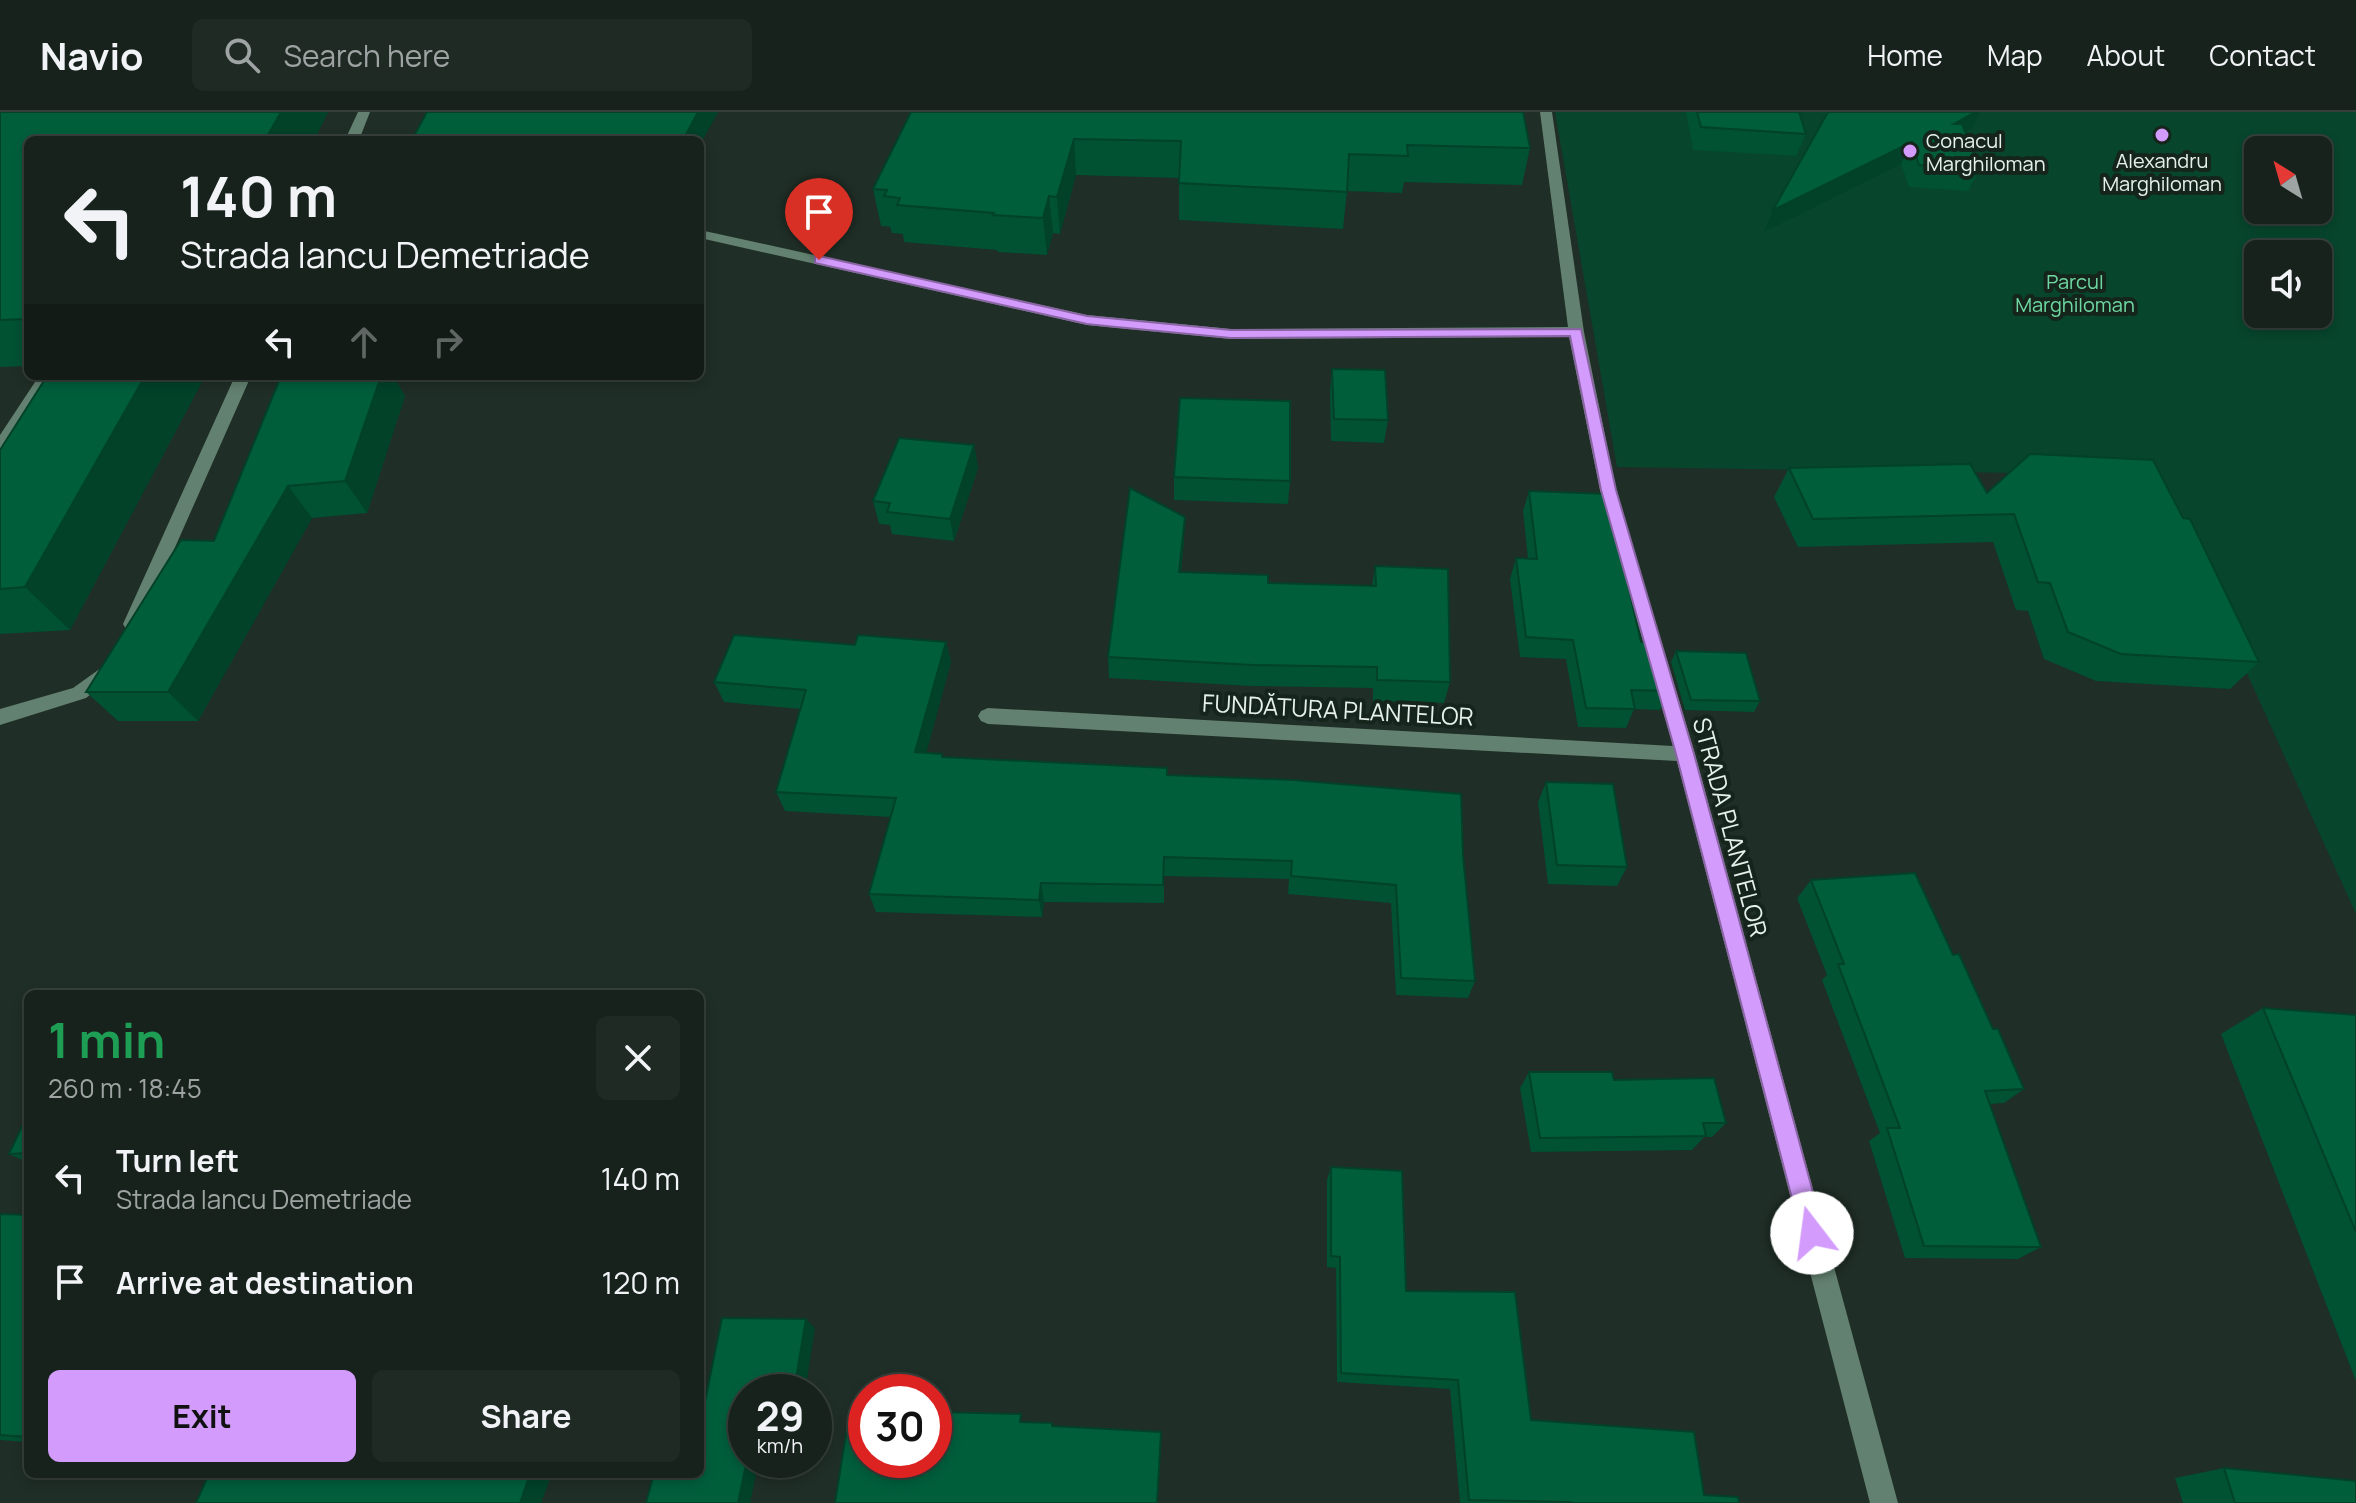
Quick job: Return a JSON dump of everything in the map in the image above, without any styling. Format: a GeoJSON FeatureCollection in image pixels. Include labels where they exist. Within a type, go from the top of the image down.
{"type":"FeatureCollection","features":[{"type":"Feature","properties":{"kind":"street"},"geometry":{"type":"LineString","coordinates":[[354,136],[364,112]]}},
{"type":"Feature","properties":{"kind":"street","name":"STRADA PLANTELOR"},"geometry":{"type":"LineString","coordinates":[[1546,112],[1576,332],[1608,490],[1685,754],[1884,1503]]}},
{"type":"Feature","properties":{"kind":"street"},"geometry":{"type":"LineString","coordinates":[[704,235],[1087,320],[1231,334],[1576,332]]}},
{"type":"Feature","properties":{"kind":"street"},"geometry":{"type":"LineString","coordinates":[[0,447],[44,380]]}},
{"type":"Feature","properties":{"kind":"street"},"geometry":{"type":"LineString","coordinates":[[0,717],[79,693],[106,674],[120,650],[241,380]]}},
{"type":"Feature","properties":{"kind":"street","name":"FUNDĂTURA PLANTELOR"},"geometry":{"type":"LineString","coordinates":[[988,716],[1685,754]]}},
{"type":"Feature","properties":{"kind":"green space","name":"Parcul Marghiloman"},"geometry":{"type":"Polygon","coordinates":[[[1555,112],[2356,112],[2356,914],[2157,475],[1617,467],[1555,112]]]}},
{"type":"Feature","properties":{"kind":"building"},"geometry":{"type":"Polygon","coordinates":[[[0,112],[281,112],[267,136],[24,136],[24,319],[0,320],[0,112]]]}},
{"type":"Feature","properties":{"kind":"building"},"geometry":{"type":"Polygon","coordinates":[[[427,112],[698,112],[685,136],[414,136],[427,112]]]}},
{"type":"Feature","properties":{"kind":"building"},"geometry":{"type":"Polygon","coordinates":[[[911,112],[1523,112],[1530,148],[1407,145],[1408,156],[1349,154],[1347,192],[1179,183],[1181,141],[1074,139],[1057,197],[1049,196],[1043,218],[897,205],[900,198],[884,196],[887,190],[873,189],[911,112]]]}},
{"type":"Feature","properties":{"kind":"building"},"geometry":{"type":"Polygon","coordinates":[[[1697,112],[1799,112],[1806,134],[1701,127],[1697,112]]]}},
{"type":"Feature","properties":{"kind":"building"},"geometry":{"type":"Polygon","coordinates":[[[1828,112],[1975,112],[1954,124],[1962,124],[1980,169],[1919,165],[1912,142],[1773,210],[1828,112]]]}},
{"type":"Feature","properties":{"kind":"building"},"geometry":{"type":"Polygon","coordinates":[[[1332,369],[1385,370],[1388,420],[1334,419],[1332,369]]]}},
{"type":"Feature","properties":{"kind":"building"},"geometry":{"type":"Polygon","coordinates":[[[44,380],[143,380],[25,587],[0,589],[0,450],[44,380]]]}},
{"type":"Feature","properties":{"kind":"building"},"geometry":{"type":"Polygon","coordinates":[[[279,380],[380,380],[345,481],[288,486],[168,692],[86,692],[181,540],[214,541],[279,380]]]}},
{"type":"Feature","properties":{"kind":"building"},"geometry":{"type":"Polygon","coordinates":[[[1180,398],[1290,401],[1290,481],[1174,477],[1180,398]]]}},
{"type":"Feature","properties":{"kind":"building"},"geometry":{"type":"Polygon","coordinates":[[[899,438],[974,445],[950,519],[887,512],[890,503],[873,501],[899,438]]]}},
{"type":"Feature","properties":{"kind":"building"},"geometry":{"type":"Polygon","coordinates":[[[2030,454],[2153,460],[2183,518],[2190,519],[2259,662],[2121,654],[2068,632],[2050,583],[2038,582],[2014,514],[1813,519],[1789,468],[1970,464],[1987,493],[2030,454]]]}},
{"type":"Feature","properties":{"kind":"building"},"geometry":{"type":"Polygon","coordinates":[[[1130,488],[1185,517],[1179,572],[1268,575],[1268,583],[1376,586],[1375,566],[1448,569],[1450,682],[1377,680],[1377,667],[1253,665],[1108,657],[1130,488]]]}},
{"type":"Feature","properties":{"kind":"building"},"geometry":{"type":"Polygon","coordinates":[[[1529,491],[1607,494],[1641,642],[1655,642],[1669,691],[1631,690],[1635,709],[1586,708],[1573,640],[1526,637],[1516,558],[1537,559],[1529,491]]]}},
{"type":"Feature","properties":{"kind":"building"},"geometry":{"type":"Polygon","coordinates":[[[734,635],[855,645],[858,635],[946,642],[915,752],[942,754],[942,757],[1167,768],[1167,775],[1292,780],[1461,794],[1463,855],[1475,981],[1401,978],[1396,885],[1291,876],[1292,861],[1164,857],[1163,885],[1041,883],[1039,900],[869,894],[896,798],[776,792],[806,690],[714,682],[734,635]]]}},
{"type":"Feature","properties":{"kind":"building"},"geometry":{"type":"Polygon","coordinates":[[[1676,651],[1746,653],[1760,701],[1691,700],[1676,651]]]}},
{"type":"Feature","properties":{"kind":"building"},"geometry":{"type":"Polygon","coordinates":[[[1546,782],[1613,784],[1627,867],[1557,865],[1546,782]]]}},
{"type":"Feature","properties":{"kind":"building"},"geometry":{"type":"Polygon","coordinates":[[[1915,873],[1953,955],[1959,954],[1993,1029],[1998,1029],[2024,1089],[1985,1091],[2041,1247],[1924,1246],[1887,1128],[1900,1128],[1838,964],[1844,964],[1811,880],[1915,873]]]}},
{"type":"Feature","properties":{"kind":"building"},"geometry":{"type":"Polygon","coordinates":[[[2263,1008],[2356,1015],[2356,1232],[2263,1008]]]}},
{"type":"Feature","properties":{"kind":"building"},"geometry":{"type":"Polygon","coordinates":[[[1529,1072],[1612,1072],[1614,1080],[1714,1078],[1726,1123],[1703,1123],[1706,1136],[1540,1138],[1529,1072]]]}},
{"type":"Feature","properties":{"kind":"building"},"geometry":{"type":"Polygon","coordinates":[[[24,1122],[24,1153],[9,1154],[24,1122]]]}},
{"type":"Feature","properties":{"kind":"building"},"geometry":{"type":"Polygon","coordinates":[[[1331,1167],[1402,1171],[1406,1291],[1515,1292],[1531,1420],[1694,1432],[1704,1495],[1738,1497],[1739,1503],[1469,1500],[1458,1380],[1341,1373],[1340,1257],[1331,1256],[1331,1167]]]}},
{"type":"Feature","properties":{"kind":"building"},"geometry":{"type":"Polygon","coordinates":[[[0,1214],[24,1215],[24,1437],[0,1435],[0,1214]]]}},
{"type":"Feature","properties":{"kind":"building"},"geometry":{"type":"Polygon","coordinates":[[[722,1318],[806,1319],[797,1374],[728,1374],[728,1478],[743,1478],[738,1503],[646,1503],[653,1478],[704,1478],[704,1406],[722,1318]]]}},
{"type":"Feature","properties":{"kind":"building"},"geometry":{"type":"Polygon","coordinates":[[[952,1412],[1021,1414],[1020,1422],[1161,1432],[1157,1503],[835,1503],[848,1422],[848,1478],[952,1478],[952,1412]]]}},
{"type":"Feature","properties":{"kind":"building"},"geometry":{"type":"Polygon","coordinates":[[[2224,1468],[2356,1481],[2356,1503],[2235,1503],[2224,1468]]]}},
{"type":"Feature","properties":{"kind":"building"},"geometry":{"type":"Polygon","coordinates":[[[207,1478],[529,1478],[520,1503],[196,1503],[207,1478]]]}},
{"type":"Feature","properties":{"kind":"place","name":"Alexandru Marghiloman"},"geometry":{"type":"Point","coordinates":[2162,135]}},
{"type":"Feature","properties":{"kind":"place","name":"Conacul Marghiloman"},"geometry":{"type":"Point","coordinates":[1910,151]}},
{"type":"Feature","properties":{"kind":"route"},"geometry":{"type":"LineString","coordinates":[[819,260],[1087,320],[1231,334],[1576,332],[1608,490],[1685,754],[1812,1233]]}}]}
